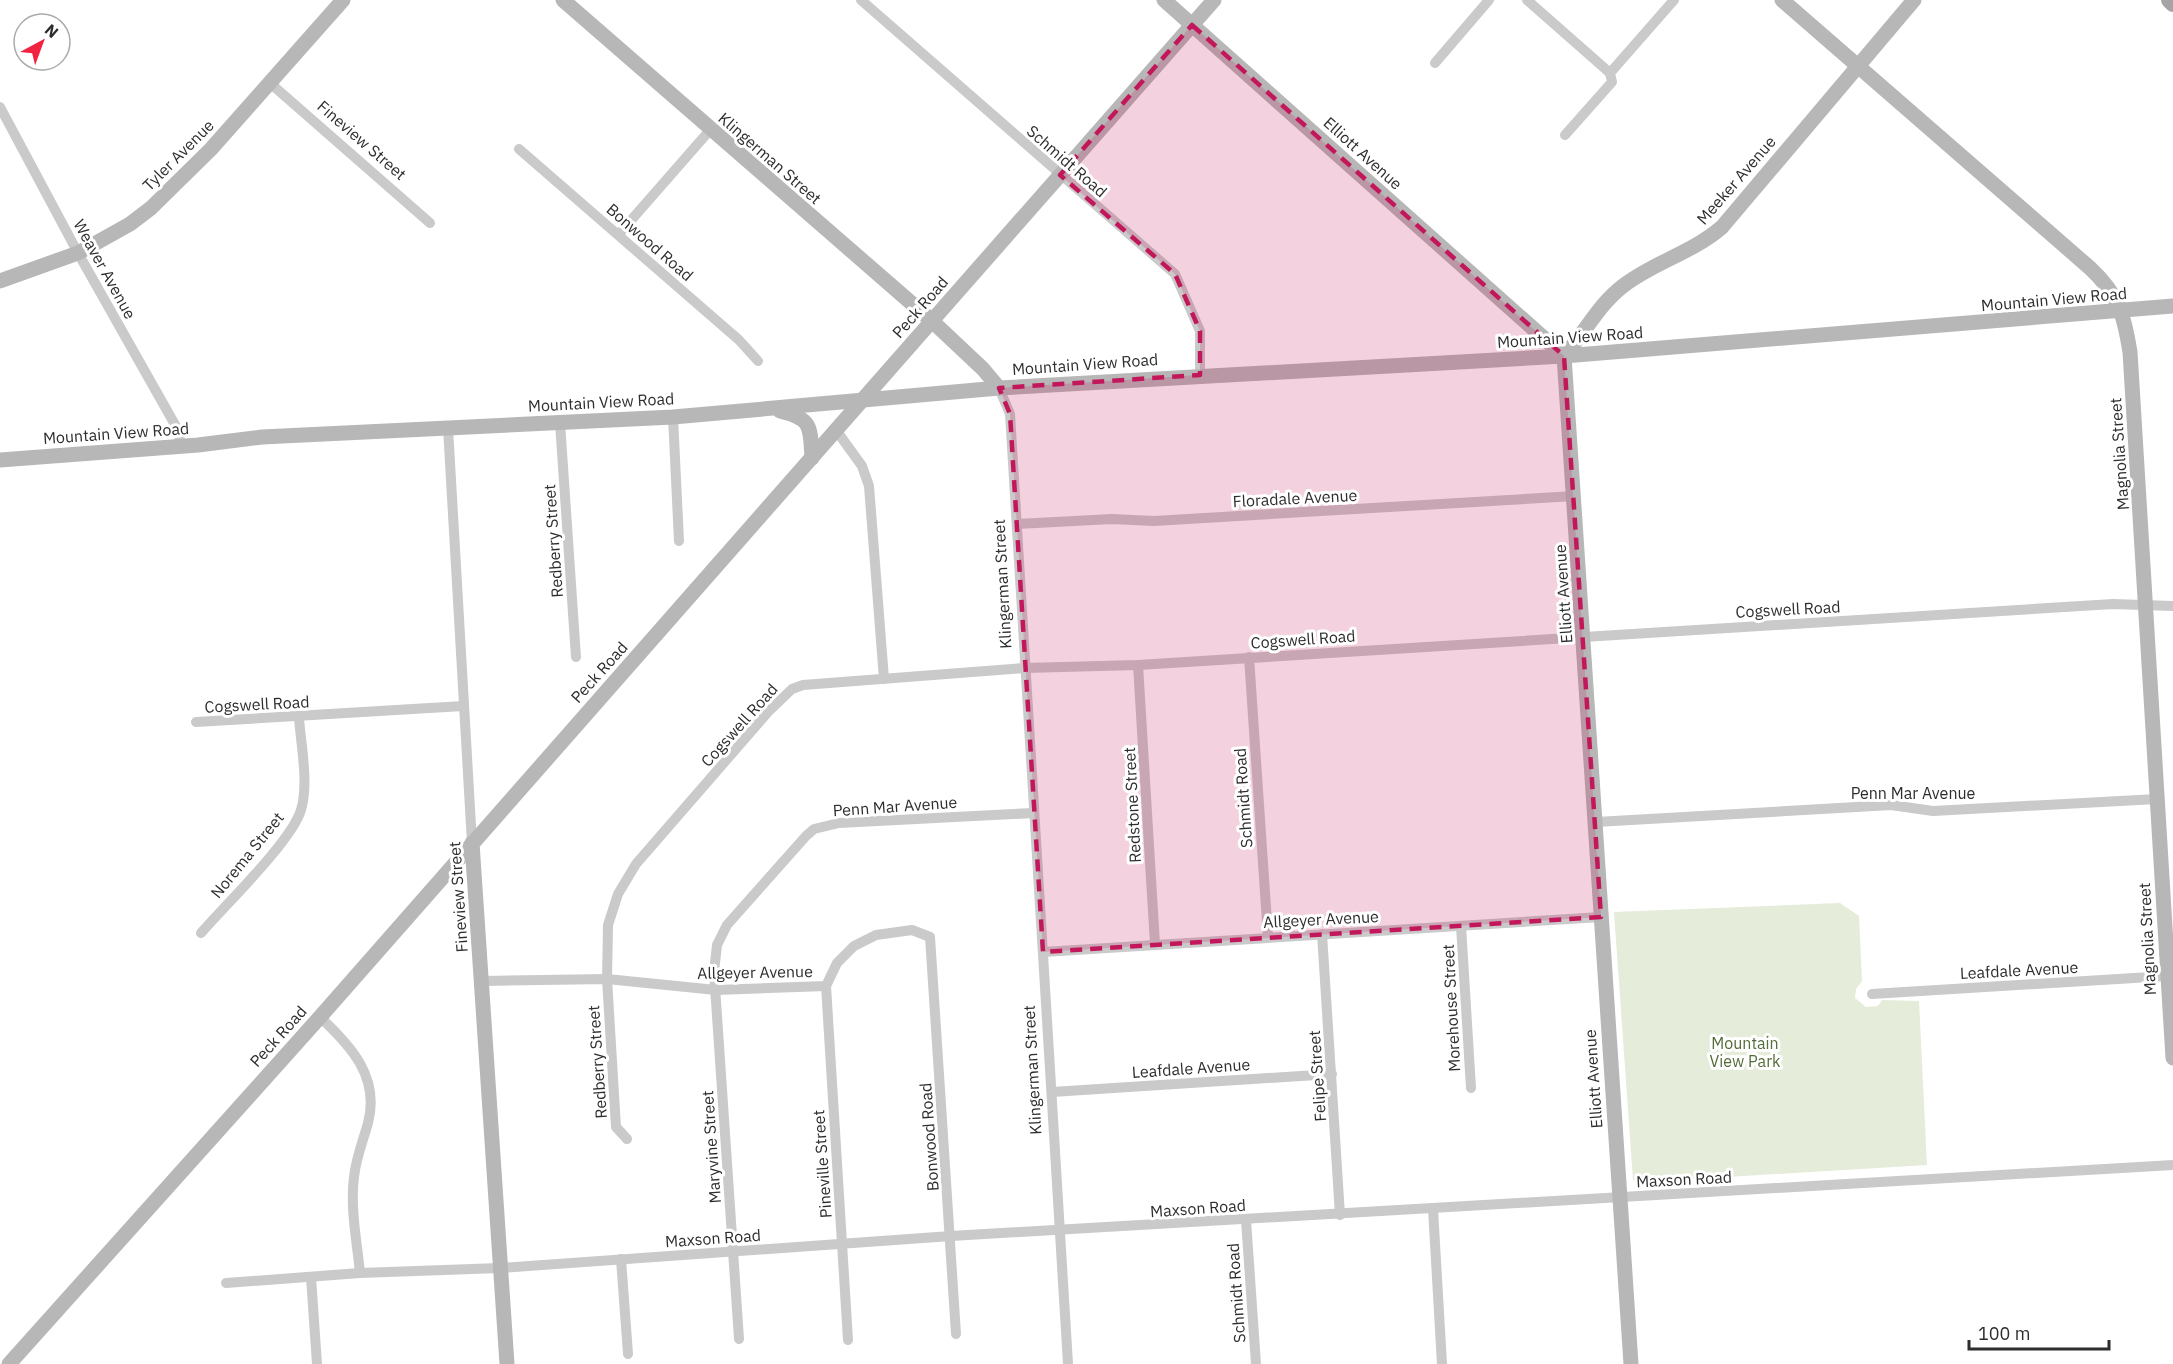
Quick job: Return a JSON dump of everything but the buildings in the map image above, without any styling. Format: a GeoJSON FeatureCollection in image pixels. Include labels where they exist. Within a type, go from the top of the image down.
{"type":"FeatureCollection","features":[{"type":"Feature","properties":{"kind":"main road"},"geometry":{"type":"LineString","coordinates":[[2169,0],[2173,4]]}},
{"type":"Feature","properties":{"kind":"street","name":"Tyler Avenue"},"geometry":{"type":"LineString","coordinates":[[0,281],[78,253],[130,224],[151,208],[211,149],[343,0]]}},
{"type":"Feature","properties":{"kind":"street","name":"Klingerman Street"},"geometry":{"type":"LineString","coordinates":[[563,0],[932,321],[983,369],[999,388],[1010,414],[1068,1364]]}},
{"type":"Feature","properties":{"kind":"street","name":"Schmidt Road"},"geometry":{"type":"LineString","coordinates":[[861,0],[1175,274],[1200,331],[1200,375]]}},
{"type":"Feature","properties":{"kind":"street","name":"Elliott Avenue"},"geometry":{"type":"LineString","coordinates":[[1164,0],[1564,356],[1631,1364]]}},
{"type":"Feature","properties":{"kind":"street","name":"Peck Road"},"geometry":{"type":"LineString","coordinates":[[9,1364],[320,1017],[1214,0]]}},
{"type":"Feature","properties":{"kind":"street"},"geometry":{"type":"LineString","coordinates":[[1435,63],[1489,0]]}},
{"type":"Feature","properties":{"kind":"street"},"geometry":{"type":"LineString","coordinates":[[1527,0],[1610,73],[1612,82],[1565,135]]}},
{"type":"Feature","properties":{"kind":"street"},"geometry":{"type":"LineString","coordinates":[[1610,73],[1674,0]]}},
{"type":"Feature","properties":{"kind":"street","name":"Magnolia Street"},"geometry":{"type":"LineString","coordinates":[[1782,0],[2096,274],[2111,290],[2122,311],[2130,352],[2157,798],[2168,882],[2167,976],[2173,1058]]}},
{"type":"Feature","properties":{"kind":"street","name":"Meeker Avenue"},"geometry":{"type":"LineString","coordinates":[[1564,356],[1581,338],[1603,303],[1624,284],[1697,247],[1722,227],[1914,0]]}},
{"type":"Feature","properties":{"kind":"street","name":"Fineview Street"},"geometry":{"type":"LineString","coordinates":[[270,83],[430,223]]}},
{"type":"Feature","properties":{"kind":"street","name":"Weaver Avenue"},"geometry":{"type":"LineString","coordinates":[[0,107],[78,253],[178,430],[181,446]]}},
{"type":"Feature","properties":{"kind":"street"},"geometry":{"type":"LineString","coordinates":[[619,234],[710,130]]}},
{"type":"Feature","properties":{"kind":"street","name":"Bonwood Road"},"geometry":{"type":"LineString","coordinates":[[519,149],[739,340],[758,361]]}},
{"type":"Feature","properties":{"kind":"street","name":"Mountain View Road"},"geometry":{"type":"LineString","coordinates":[[0,460],[181,446],[262,436],[673,417],[999,388],[1564,356],[2173,306]]}},
{"type":"Feature","properties":{"kind":"street"},"geometry":{"type":"LineString","coordinates":[[765,408],[799,416],[805,420],[809,427],[812,458]]}},
{"type":"Feature","properties":{"kind":"street"},"geometry":{"type":"LineString","coordinates":[[673,417],[679,541]]}},
{"type":"Feature","properties":{"kind":"street","name":"Redberry Street"},"geometry":{"type":"LineString","coordinates":[[560,423],[576,657]]}},
{"type":"Feature","properties":{"kind":"street","name":"Fineview Street"},"geometry":{"type":"LineString","coordinates":[[448,428],[463,706],[507,1364]]}},
{"type":"Feature","properties":{"kind":"street"},"geometry":{"type":"LineString","coordinates":[[836,430],[862,466],[870,493],[884,679]]}},
{"type":"Feature","properties":{"kind":"street","name":"Floradale Avenue"},"geometry":{"type":"LineString","coordinates":[[1017,524],[1112,519],[1154,521],[1575,496]]}},
{"type":"Feature","properties":{"kind":"street","name":"Cogswell Road"},"geometry":{"type":"LineString","coordinates":[[607,980],[608,926],[626,878],[768,712],[792,689],[803,685],[1024,668],[1138,664],[2113,604],[2173,606]]}},
{"type":"Feature","properties":{"kind":"street","name":"Schmidt Road"},"geometry":{"type":"LineString","coordinates":[[1249,657],[1268,937]]}},
{"type":"Feature","properties":{"kind":"street","name":"Redstone Street"},"geometry":{"type":"LineString","coordinates":[[1138,664],[1155,944]]}},
{"type":"Feature","properties":{"kind":"street","name":"Cogswell Road"},"geometry":{"type":"LineString","coordinates":[[196,722],[299,718],[463,706]]}},
{"type":"Feature","properties":{"kind":"street","name":"Norema Street"},"geometry":{"type":"LineString","coordinates":[[201,933],[280,844],[301,810],[303,784],[299,718]]}},
{"type":"Feature","properties":{"kind":"street","name":"Penn Mar Avenue"},"geometry":{"type":"LineString","coordinates":[[1596,822],[1891,805],[1933,811],[2157,798]]}},
{"type":"Feature","properties":{"kind":"street","name":"Penn Mar Avenue"},"geometry":{"type":"LineString","coordinates":[[716,990],[714,972],[721,934],[814,829],[839,823],[1033,813]]}},
{"type":"Feature","properties":{"kind":"street","name":"Allgeyer Avenue"},"geometry":{"type":"LineString","coordinates":[[1043,952],[1601,917]]}},
{"type":"Feature","properties":{"kind":"street","name":"Morehouse Street"},"geometry":{"type":"LineString","coordinates":[[1461,926],[1471,1088]]}},
{"type":"Feature","properties":{"kind":"street","name":"Allgeyer Avenue"},"geometry":{"type":"LineString","coordinates":[[483,981],[607,980],[716,990],[826,986],[837,963],[854,946],[876,934],[912,930],[930,937]]}},
{"type":"Feature","properties":{"kind":"street","name":"Felipe Street"},"geometry":{"type":"LineString","coordinates":[[1322,934],[1340,1215]]}},
{"type":"Feature","properties":{"kind":"street","name":"Bonwood Road"},"geometry":{"type":"LineString","coordinates":[[930,937],[956,1334]]}},
{"type":"Feature","properties":{"kind":"street","name":"Leafdale Avenue"},"geometry":{"type":"LineString","coordinates":[[1872,993],[2167,976]]}},
{"type":"Feature","properties":{"kind":"street","name":"Redberry Street"},"geometry":{"type":"LineString","coordinates":[[607,980],[616,1127],[627,1139]]}},
{"type":"Feature","properties":{"kind":"street","name":"Pineville Street"},"geometry":{"type":"LineString","coordinates":[[826,986],[848,1340]]}},
{"type":"Feature","properties":{"kind":"street","name":"Maryvine Street"},"geometry":{"type":"LineString","coordinates":[[716,990],[739,1339]]}},
{"type":"Feature","properties":{"kind":"street"},"geometry":{"type":"LineString","coordinates":[[320,1017],[344,1039],[363,1065],[371,1095],[371,1109],[357,1156],[352,1195],[360,1273]]}},
{"type":"Feature","properties":{"kind":"street","name":"Leafdale Avenue"},"geometry":{"type":"LineString","coordinates":[[1052,1092],[1332,1074]]}},
{"type":"Feature","properties":{"kind":"street","name":"Maxson Road"},"geometry":{"type":"LineString","coordinates":[[226,1283],[360,1273],[500,1268],[951,1236],[1059,1232],[2173,1165]]}},
{"type":"Feature","properties":{"kind":"street"},"geometry":{"type":"LineString","coordinates":[[1433,1209],[1442,1364]]}},
{"type":"Feature","properties":{"kind":"street","name":"Schmidt Road"},"geometry":{"type":"LineString","coordinates":[[1246,1220],[1256,1364]]}},
{"type":"Feature","properties":{"kind":"street"},"geometry":{"type":"LineString","coordinates":[[621,1259],[628,1354]]}},
{"type":"Feature","properties":{"kind":"street"},"geometry":{"type":"LineString","coordinates":[[311,1277],[317,1364]]}},
{"type":"Feature","properties":{"kind":"highlighted area"},"geometry":{"type":"Polygon","coordinates":[[[1192,25],[1564,356],[1601,917],[1043,952],[1010,414],[999,388],[1200,375],[1200,331],[1175,274],[1060,175],[1192,25]]]}},
{"type":"Feature","properties":{"kind":"green space","name":"Mountain View Park"},"geometry":{"type":"Polygon","coordinates":[[[1840,903],[1859,916],[1862,981],[1856,989],[1855,998],[1866,1007],[1878,1006],[1882,1000],[1919,1001],[1927,1165],[1644,1182],[1633,1180],[1614,912],[1840,903]]]}}]}
